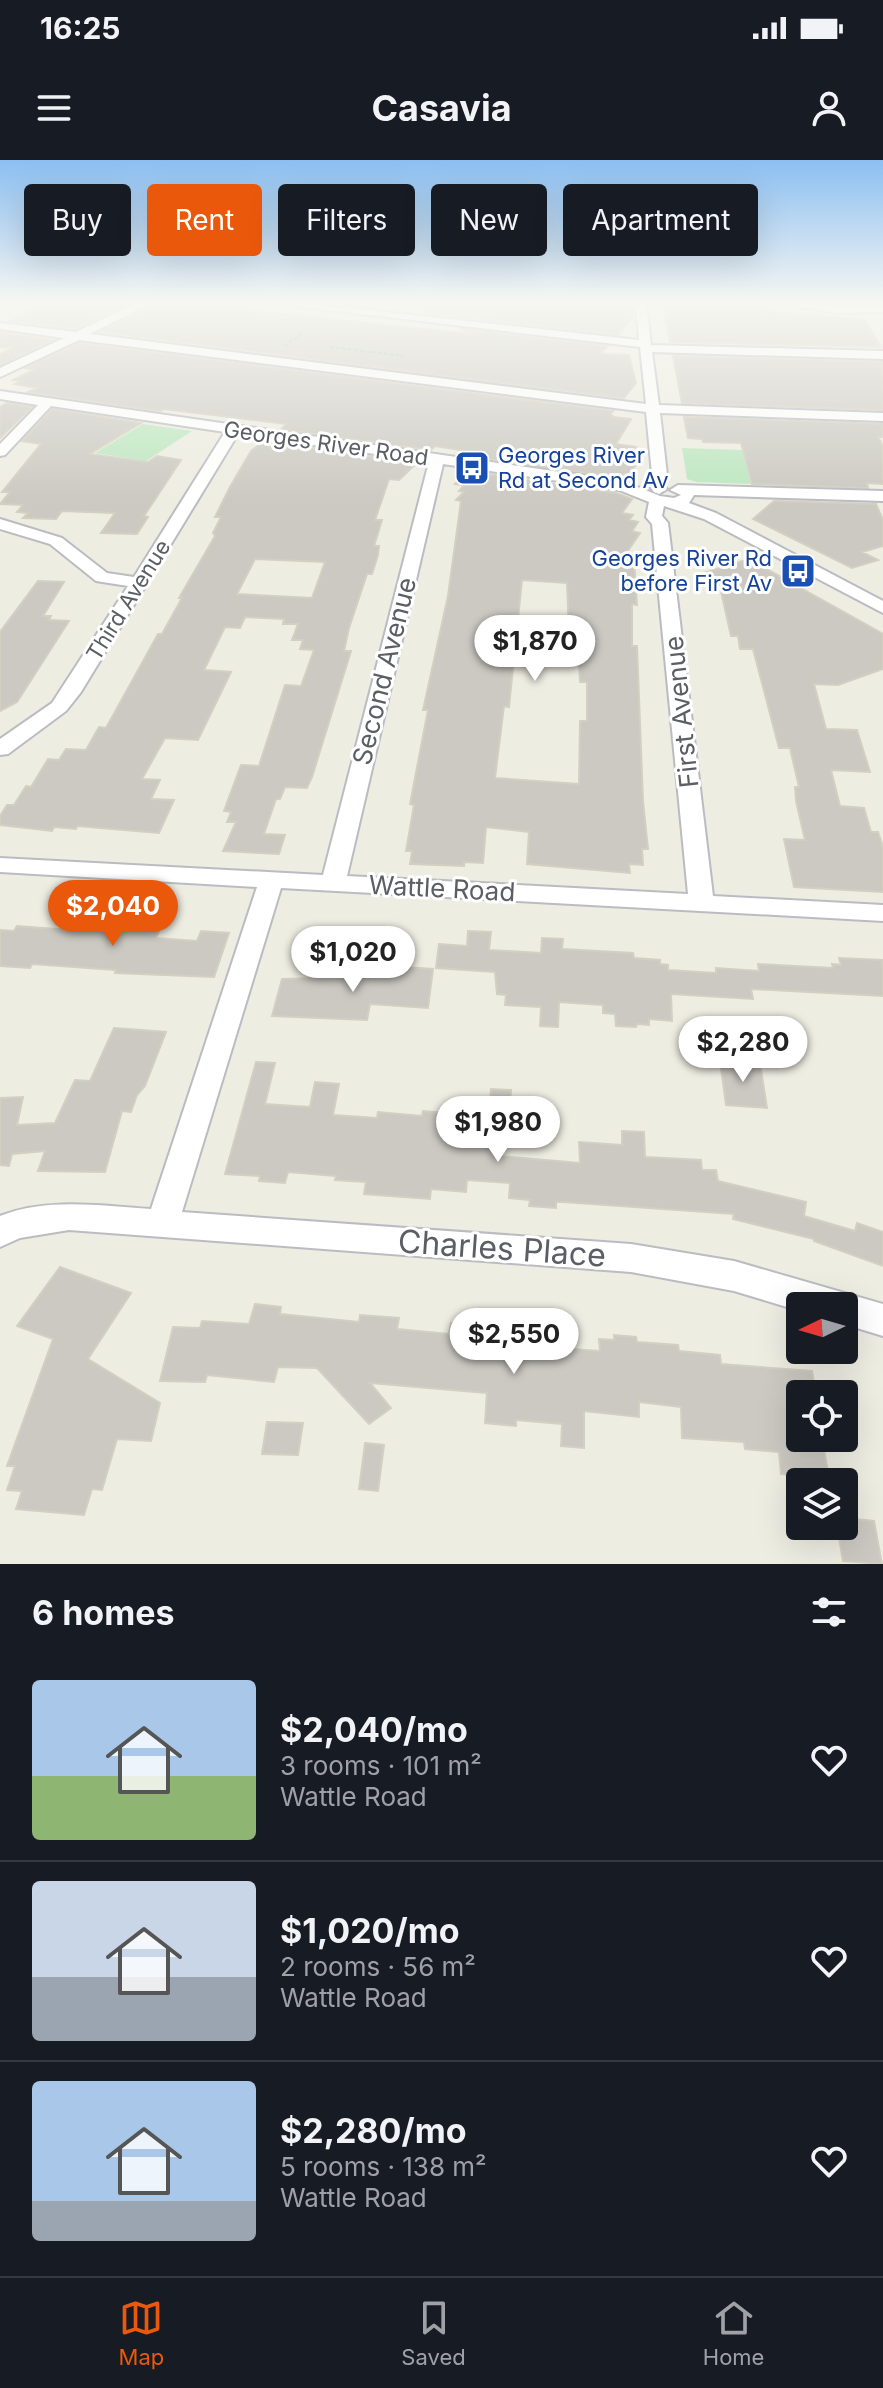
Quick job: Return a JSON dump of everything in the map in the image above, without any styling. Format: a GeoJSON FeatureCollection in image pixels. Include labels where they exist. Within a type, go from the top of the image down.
{"type":"FeatureCollection","features":[{"type":"Feature","properties":{"kind":"street"},"geometry":{"type":"LineString","coordinates":[[330,369],[652,409],[883,417]]}},
{"type":"Feature","properties":{"kind":"street","name":"First Avenue"},"geometry":{"type":"LineString","coordinates":[[648,369],[656,489],[654,517],[660,523],[701,902]]}},
{"type":"Feature","properties":{"kind":"street","name":"Georges River Road"},"geometry":{"type":"LineString","coordinates":[[0,395],[656,489]]}},
{"type":"Feature","properties":{"kind":"street"},"geometry":{"type":"LineString","coordinates":[[0,452],[48,402]]}},
{"type":"Feature","properties":{"kind":"street","name":"Third Avenue"},"geometry":{"type":"LineString","coordinates":[[0,749],[59,707],[233,430]]}},
{"type":"Feature","properties":{"kind":"street","name":"Second Avenue"},"geometry":{"type":"LineString","coordinates":[[333,882],[437,460]]}},
{"type":"Feature","properties":{"kind":"street"},"geometry":{"type":"LineString","coordinates":[[656,489],[681,496],[710,516],[883,608]]}},
{"type":"Feature","properties":{"kind":"street"},"geometry":{"type":"LineString","coordinates":[[656,489],[681,496],[723,491],[883,496]]}},
{"type":"Feature","properties":{"kind":"street"},"geometry":{"type":"LineString","coordinates":[[660,523],[677,513],[710,516]]}},
{"type":"Feature","properties":{"kind":"street"},"geometry":{"type":"LineString","coordinates":[[0,524],[56,541],[102,577],[139,583]]}},
{"type":"Feature","properties":{"kind":"street","name":"Wattle Road"},"geometry":{"type":"LineString","coordinates":[[0,865],[883,913]]}},
{"type":"Feature","properties":{"kind":"street"},"geometry":{"type":"LineString","coordinates":[[163,1222],[272,878]]}},
{"type":"Feature","properties":{"kind":"street","name":"Charles Place"},"geometry":{"type":"LineString","coordinates":[[0,1233],[13,1225],[69,1217],[163,1222],[631,1258],[734,1276],[788,1292]]}},
{"type":"Feature","properties":{"kind":"street"},"geometry":{"type":"LineString","coordinates":[[858,1313],[883,1320]]}},
{"type":"Feature","properties":{"kind":"green space"},"geometry":{"type":"Polygon","coordinates":[[[143,424],[192,431],[146,461],[95,453],[143,424]]]}},
{"type":"Feature","properties":{"kind":"green space"},"geometry":{"type":"Polygon","coordinates":[[[682,448],[742,450],[751,484],[687,479],[682,448]]]}},
{"type":"Feature","properties":{"kind":"building"},"geometry":{"type":"Polygon","coordinates":[[[27,369],[279,369],[613,411],[610,414],[614,417],[631,419],[616,444],[636,447],[628,457],[640,459],[626,479],[482,458],[486,454],[435,446],[431,450],[281,429],[287,424],[160,411],[28,392],[37,388],[15,384],[21,381],[13,380],[34,370],[27,369]]]}},
{"type":"Feature","properties":{"kind":"building"},"geometry":{"type":"Polygon","coordinates":[[[390,369],[632,369],[636,383],[624,398],[390,369]]]}},
{"type":"Feature","properties":{"kind":"building"},"geometry":{"type":"Polygon","coordinates":[[[675,369],[882,369],[883,410],[682,403],[675,369]]]}},
{"type":"Feature","properties":{"kind":"building"},"geometry":{"type":"Polygon","coordinates":[[[7,403],[32,407],[0,438],[0,407],[7,403]]]}},
{"type":"Feature","properties":{"kind":"building"},"geometry":{"type":"Polygon","coordinates":[[[52,409],[141,423],[90,454],[148,462],[157,456],[181,460],[144,516],[148,517],[137,534],[101,533],[115,513],[62,511],[56,519],[23,518],[28,513],[17,512],[23,505],[0,504],[10,492],[2,492],[41,444],[22,441],[52,409]]]}},
{"type":"Feature","properties":{"kind":"building"},"geometry":{"type":"Polygon","coordinates":[[[684,417],[883,424],[883,437],[878,437],[883,446],[883,484],[867,483],[868,488],[752,484],[741,443],[703,442],[702,439],[688,438],[684,417]]]}},
{"type":"Feature","properties":{"kind":"building"},"geometry":{"type":"Polygon","coordinates":[[[264,441],[417,463],[399,480],[389,479],[375,520],[382,520],[374,546],[379,546],[378,555],[372,574],[367,574],[349,628],[344,651],[351,651],[312,777],[307,788],[285,787],[280,799],[276,799],[264,834],[285,835],[279,854],[223,851],[236,822],[227,822],[231,812],[224,811],[241,765],[259,766],[285,685],[301,686],[314,650],[300,649],[303,640],[292,640],[298,624],[283,624],[284,619],[245,617],[240,628],[225,627],[204,670],[231,672],[198,740],[165,738],[142,779],[160,780],[151,799],[174,800],[159,833],[77,826],[76,829],[54,827],[52,831],[0,825],[0,816],[7,805],[14,805],[26,786],[31,787],[48,759],[59,760],[66,749],[86,750],[99,727],[106,728],[215,536],[213,533],[221,517],[215,517],[251,451],[264,441]],[[255,559],[237,594],[312,598],[325,562],[255,559]]]}},
{"type":"Feature","properties":{"kind":"building"},"geometry":{"type":"Polygon","coordinates":[[[468,471],[616,493],[632,499],[622,513],[633,515],[629,520],[638,522],[632,531],[640,533],[617,567],[634,562],[637,605],[632,604],[632,646],[637,646],[648,849],[642,849],[643,865],[629,864],[630,873],[527,864],[529,832],[486,827],[483,863],[464,862],[464,866],[410,864],[412,851],[406,851],[414,805],[410,804],[428,710],[423,710],[448,596],[461,501],[456,500],[464,492],[459,491],[464,485],[455,484],[468,471]],[[522,580],[509,707],[504,706],[495,778],[579,784],[580,721],[587,721],[587,682],[580,682],[579,663],[555,662],[559,633],[569,633],[567,583],[522,580]]]}},
{"type":"Feature","properties":{"kind":"building"},"geometry":{"type":"Polygon","coordinates":[[[774,501],[876,504],[883,520],[883,546],[862,552],[878,560],[852,568],[753,519],[774,501]]]}},
{"type":"Feature","properties":{"kind":"building"},"geometry":{"type":"Polygon","coordinates":[[[749,559],[883,634],[883,669],[838,685],[814,684],[826,729],[857,730],[870,772],[831,770],[840,806],[864,808],[871,832],[878,832],[883,847],[883,892],[794,887],[784,839],[805,840],[796,801],[795,787],[799,787],[790,748],[779,748],[753,649],[740,649],[738,636],[731,636],[719,582],[703,573],[749,559]]]}},
{"type":"Feature","properties":{"kind":"building"},"geometry":{"type":"Polygon","coordinates":[[[38,581],[64,582],[43,616],[51,616],[49,620],[69,621],[17,702],[0,711],[0,632],[38,581]]]}},
{"type":"Feature","properties":{"kind":"building"},"geometry":{"type":"Polygon","coordinates":[[[78,914],[155,923],[153,929],[160,929],[156,938],[197,941],[201,931],[229,933],[214,977],[115,973],[116,970],[32,964],[30,968],[0,966],[0,930],[14,931],[17,926],[70,930],[78,914]]]}},
{"type":"Feature","properties":{"kind":"building"},"geometry":{"type":"Polygon","coordinates":[[[468,931],[491,932],[489,950],[541,953],[542,938],[563,939],[562,949],[633,953],[634,958],[660,960],[660,964],[668,965],[668,970],[716,973],[716,968],[759,971],[758,964],[833,968],[832,964],[841,965],[839,958],[883,960],[883,996],[751,989],[753,999],[671,994],[672,1021],[649,1019],[649,1025],[637,1024],[636,1027],[616,1026],[615,1014],[603,1013],[603,1005],[559,1002],[558,1027],[540,1026],[541,1007],[505,1005],[506,995],[497,994],[495,972],[436,968],[439,944],[467,946],[468,931]]]}},
{"type":"Feature","properties":{"kind":"building"},"geometry":{"type":"Polygon","coordinates":[[[392,966],[433,969],[428,1008],[370,1004],[367,1020],[272,1016],[282,979],[356,977],[357,973],[391,975],[392,966]]]}},
{"type":"Feature","properties":{"kind":"building"},"geometry":{"type":"Polygon","coordinates":[[[114,1028],[166,1032],[145,1086],[137,1095],[131,1112],[122,1111],[105,1172],[38,1171],[45,1151],[12,1154],[9,1166],[0,1165],[0,1098],[23,1097],[17,1125],[55,1123],[75,1080],[90,1081],[114,1028]]]}},
{"type":"Feature","properties":{"kind":"building"},"geometry":{"type":"Polygon","coordinates":[[[720,1060],[760,1063],[767,1108],[726,1105],[720,1060]]]}},
{"type":"Feature","properties":{"kind":"building"},"geometry":{"type":"Polygon","coordinates":[[[256,1062],[275,1063],[265,1104],[310,1107],[315,1082],[339,1084],[333,1115],[377,1118],[378,1112],[422,1116],[423,1111],[489,1116],[491,1089],[511,1090],[509,1118],[500,1117],[498,1156],[580,1163],[579,1142],[622,1145],[622,1131],[644,1132],[645,1157],[701,1160],[702,1170],[716,1170],[718,1181],[806,1202],[804,1216],[855,1231],[857,1223],[883,1232],[883,1266],[814,1239],[733,1219],[734,1214],[563,1202],[556,1202],[556,1208],[529,1206],[530,1200],[509,1198],[510,1183],[467,1180],[466,1192],[431,1189],[430,1199],[364,1194],[366,1182],[335,1180],[336,1176],[288,1172],[285,1183],[259,1181],[260,1176],[225,1174],[256,1062]]]}},
{"type":"Feature","properties":{"kind":"building"},"geometry":{"type":"Polygon","coordinates":[[[60,1267],[131,1293],[88,1359],[160,1403],[151,1441],[117,1439],[102,1490],[92,1489],[84,1515],[16,1509],[22,1491],[7,1490],[15,1466],[7,1466],[53,1339],[17,1326],[60,1267]]]}},
{"type":"Feature","properties":{"kind":"building"},"geometry":{"type":"Polygon","coordinates":[[[255,1304],[281,1307],[280,1314],[359,1322],[360,1315],[399,1318],[397,1329],[449,1334],[451,1323],[476,1325],[476,1329],[556,1336],[556,1348],[600,1351],[599,1339],[614,1340],[614,1335],[636,1337],[637,1342],[678,1345],[679,1351],[720,1355],[721,1364],[812,1371],[814,1380],[786,1380],[786,1452],[824,1452],[827,1468],[786,1468],[786,1474],[781,1474],[779,1452],[745,1449],[744,1442],[682,1438],[681,1407],[639,1402],[639,1417],[584,1411],[584,1448],[561,1446],[562,1424],[516,1420],[516,1426],[485,1423],[487,1393],[370,1383],[391,1408],[369,1424],[317,1368],[278,1367],[274,1382],[207,1375],[205,1382],[160,1381],[173,1327],[200,1328],[202,1321],[249,1324],[255,1304]]]}},
{"type":"Feature","properties":{"kind":"building"},"geometry":{"type":"Polygon","coordinates":[[[267,1422],[303,1423],[298,1455],[262,1454],[267,1422]]]}},
{"type":"Feature","properties":{"kind":"building"},"geometry":{"type":"Polygon","coordinates":[[[365,1443],[384,1445],[378,1491],[359,1489],[365,1443]]]}},
{"type":"Feature","properties":{"kind":"building"},"geometry":{"type":"Polygon","coordinates":[[[858,1519],[874,1521],[882,1564],[843,1561],[839,1540],[858,1540],[858,1519]]]}},
{"type":"Feature","properties":{"kind":"place","name":"Georges River Rd at Second Av"},"geometry":{"type":"Point","coordinates":[472,468]}},
{"type":"Feature","properties":{"kind":"place","name":"Georges River Rd before First Av"},"geometry":{"type":"Point","coordinates":[798,571]}}]}
